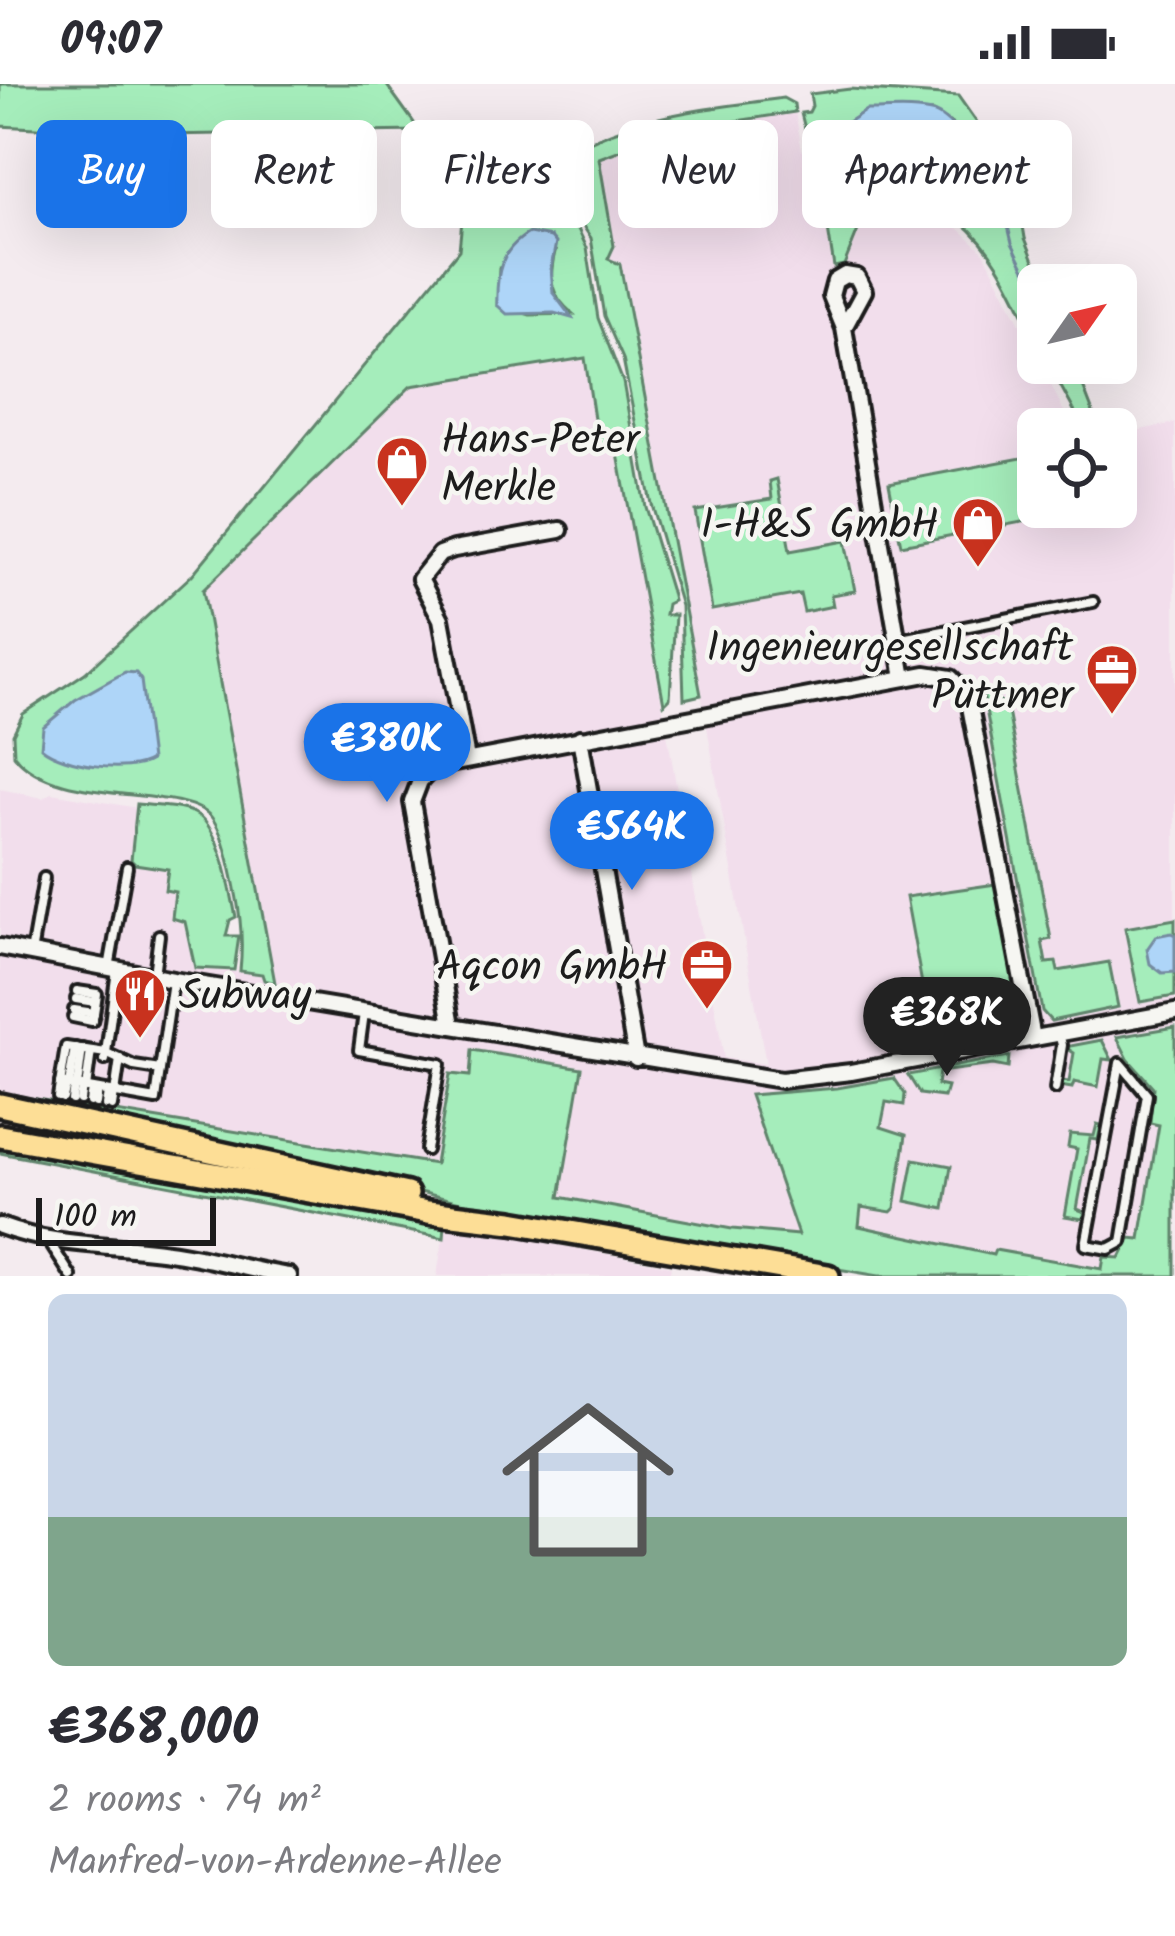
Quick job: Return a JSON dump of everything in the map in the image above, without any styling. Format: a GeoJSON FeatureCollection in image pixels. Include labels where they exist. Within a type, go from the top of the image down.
{"type":"FeatureCollection","features":[{"type":"Feature","properties":{"kind":"main road"},"geometry":{"type":"LineString","coordinates":[[0,1109],[394,1191],[512,1222]]}},
{"type":"Feature","properties":{"kind":"main road"},"geometry":{"type":"LineString","coordinates":[[0,1136],[828,1276]]}},
{"type":"Feature","properties":{"kind":"street"},"geometry":{"type":"LineString","coordinates":[[844,328],[904,678]]}},
{"type":"Feature","properties":{"kind":"street"},"geometry":{"type":"LineString","coordinates":[[466,759],[441,619],[420,579],[440,554],[454,549],[560,530]]}},
{"type":"Feature","properties":{"kind":"street"},"geometry":{"type":"LineString","coordinates":[[452,1025],[412,802],[420,781],[433,767],[926,674],[951,677],[968,696],[1034,1038]]}},
{"type":"Feature","properties":{"kind":"street"},"geometry":{"type":"LineString","coordinates":[[580,738],[636,1058]]}},
{"type":"Feature","properties":{"kind":"street"},"geometry":{"type":"LineString","coordinates":[[0,947],[781,1080],[851,1072],[1175,1012]]}},
{"type":"Feature","properties":{"kind":"street"},"geometry":{"type":"LineString","coordinates":[[0,1226],[49,1242],[186,1254],[242,1273],[289,1276]]}},
{"type":"Feature","properties":{"kind":"lane"},"geometry":{"type":"LineString","coordinates":[[897,640],[1094,602]]}},
{"type":"Feature","properties":{"kind":"lane"},"geometry":{"type":"LineString","coordinates":[[106,1057],[127,866]]}},
{"type":"Feature","properties":{"kind":"lane"},"geometry":{"type":"LineString","coordinates":[[31,954],[44,878]]}},
{"type":"Feature","properties":{"kind":"lane"},"geometry":{"type":"LineString","coordinates":[[154,976],[159,934]]}},
{"type":"Feature","properties":{"kind":"lane"},"geometry":{"type":"LineString","coordinates":[[89,1088],[156,1100],[173,980]]}},
{"type":"Feature","properties":{"kind":"lane"},"geometry":{"type":"LineString","coordinates":[[95,1008],[92,1021],[75,1004],[111,1010]]}},
{"type":"Feature","properties":{"kind":"lane"},"geometry":{"type":"LineString","coordinates":[[364,1011],[359,1050],[440,1064],[426,1150]]}},
{"type":"Feature","properties":{"kind":"lane"},"geometry":{"type":"LineString","coordinates":[[1055,1089],[1062,1046],[1058,1033]]}},
{"type":"Feature","properties":{"kind":"lane"},"geometry":{"type":"LineString","coordinates":[[85,1101],[89,1088],[66,1047],[160,1070]]}},
{"type":"Feature","properties":{"kind":"lane"},"geometry":{"type":"LineString","coordinates":[[82,1050],[89,1088],[85,1101]]}},
{"type":"Feature","properties":{"kind":"lane"},"geometry":{"type":"LineString","coordinates":[[85,1101],[89,1088],[120,1059]]}},
{"type":"Feature","properties":{"kind":"lane"},"geometry":{"type":"LineString","coordinates":[[1120,1063],[1148,1095],[1122,1242],[1109,1250],[1086,1245],[1114,1084],[1120,1063]]}},
{"type":"Feature","properties":{"kind":"lane"},"geometry":{"type":"LineString","coordinates":[[85,1101],[89,1088]]}},
{"type":"Feature","properties":{"kind":"lane"},"geometry":{"type":"LineString","coordinates":[[49,1242],[71,1276]]}},
{"type":"Feature","properties":{"kind":"shaded area"},"geometry":{"type":"Polygon","coordinates":[[[795,112],[802,150],[802,228],[828,228],[834,267],[845,265],[859,228],[958,228],[984,252],[1017,318],[1017,384],[1050,384],[1062,408],[1017,408],[1017,528],[1137,528],[1137,431],[1175,423],[1175,1027],[1117,1038],[1153,1087],[1150,1122],[1159,1124],[1140,1240],[1130,1239],[1120,1258],[1104,1258],[1103,1269],[996,1250],[994,1255],[858,1226],[861,1207],[891,1211],[904,1132],[881,1128],[886,1101],[903,1104],[894,1078],[780,1091],[799,1235],[732,1229],[559,1197],[582,1069],[450,1075],[436,1164],[0,1093],[0,789],[137,808],[131,860],[168,868],[195,968],[262,974],[274,982],[203,590],[411,386],[585,358],[598,442],[616,442],[724,1058],[766,1064],[646,410],[608,259],[614,246],[598,158],[618,151],[618,228],[778,228],[778,120],[743,120],[795,112]]]}},
{"type":"Feature","properties":{"kind":"shaded area"},"geometry":{"type":"Polygon","coordinates":[[[445,1224],[671,1266],[669,1276],[437,1276],[445,1224]]]}},
{"type":"Feature","properties":{"kind":"green space"},"geometry":{"type":"Polygon","coordinates":[[[0,84],[386,84],[412,120],[401,120],[401,131],[377,132],[377,120],[211,120],[211,134],[187,135],[187,120],[36,120],[36,128],[0,126],[0,84]]]}},
{"type":"Feature","properties":{"kind":"green space"},"geometry":{"type":"Polygon","coordinates":[[[850,89],[958,96],[975,120],[885,110],[865,120],[803,120],[801,113],[812,106],[810,94],[850,89]]]}},
{"type":"Feature","properties":{"kind":"green space"},"geometry":{"type":"Polygon","coordinates":[[[783,98],[794,104],[795,112],[743,120],[654,120],[783,98]]]}},
{"type":"Feature","properties":{"kind":"green space"},"geometry":{"type":"Polygon","coordinates":[[[618,130],[618,151],[599,158],[614,246],[608,259],[620,264],[701,695],[684,699],[681,606],[651,504],[623,359],[604,316],[591,238],[584,228],[594,228],[594,140],[618,130]]]}},
{"type":"Feature","properties":{"kind":"green space"},"geometry":{"type":"Polygon","coordinates":[[[461,228],[577,228],[587,248],[598,318],[623,382],[645,507],[673,601],[667,604],[665,615],[675,615],[670,698],[664,704],[616,443],[598,446],[585,358],[411,386],[203,590],[275,983],[264,980],[262,974],[240,971],[236,895],[224,843],[212,818],[198,807],[176,801],[59,783],[33,772],[14,755],[13,734],[23,714],[85,673],[192,575],[459,250],[461,228]],[[555,252],[499,268],[497,305],[530,315],[573,314],[560,301],[552,279],[555,252]]]}},
{"type":"Feature","properties":{"kind":"green space"},"geometry":{"type":"Polygon","coordinates":[[[828,228],[859,228],[844,265],[834,267],[828,228]]]}},
{"type":"Feature","properties":{"kind":"green space"},"geometry":{"type":"Polygon","coordinates":[[[968,228],[1023,228],[1036,264],[1017,264],[1017,300],[996,262],[968,228]]]}},
{"type":"Feature","properties":{"kind":"green space"},"geometry":{"type":"Polygon","coordinates":[[[1059,384],[1082,384],[1091,408],[1073,408],[1059,384]]]}},
{"type":"Feature","properties":{"kind":"green space"},"geometry":{"type":"Polygon","coordinates":[[[1017,459],[1017,523],[901,545],[889,483],[1017,459]]]}},
{"type":"Feature","properties":{"kind":"green space"},"geometry":{"type":"Polygon","coordinates":[[[777,479],[790,551],[845,541],[855,591],[831,595],[833,606],[804,612],[800,594],[712,610],[695,511],[772,499],[770,481],[777,479]]]}},
{"type":"Feature","properties":{"kind":"green space"},"geometry":{"type":"Polygon","coordinates":[[[982,688],[1007,706],[1051,939],[1042,941],[1046,963],[1056,962],[1058,971],[1109,962],[1118,1007],[1051,1021],[1042,1011],[982,688]]]}},
{"type":"Feature","properties":{"kind":"green space"},"geometry":{"type":"Polygon","coordinates":[[[137,804],[194,813],[211,831],[223,859],[236,917],[230,920],[226,936],[239,936],[234,970],[195,968],[185,922],[172,918],[175,892],[165,890],[168,869],[131,860],[137,804]]]}},
{"type":"Feature","properties":{"kind":"green space"},"geometry":{"type":"Polygon","coordinates":[[[996,884],[1021,1013],[1003,1032],[933,1044],[906,897],[996,884]]]}},
{"type":"Feature","properties":{"kind":"green space"},"geometry":{"type":"Polygon","coordinates":[[[1175,919],[1175,996],[1140,1002],[1125,928],[1175,919]]]}},
{"type":"Feature","properties":{"kind":"green space"},"geometry":{"type":"Polygon","coordinates":[[[1175,1027],[1175,1276],[879,1276],[492,1210],[304,1163],[0,1102],[0,1093],[435,1164],[450,1074],[470,1076],[472,1050],[582,1068],[560,1197],[732,1229],[798,1235],[750,1095],[894,1078],[905,1094],[904,1105],[886,1102],[881,1127],[906,1135],[895,1208],[891,1212],[861,1207],[859,1226],[993,1255],[995,1250],[1102,1269],[1104,1257],[1120,1258],[1130,1238],[1140,1239],[1159,1125],[1150,1123],[1153,1087],[1128,1059],[1117,1037],[1175,1027]]]}},
{"type":"Feature","properties":{"kind":"green space"},"geometry":{"type":"Polygon","coordinates":[[[1102,1040],[1112,1060],[1103,1059],[1098,1087],[1074,1082],[1072,1088],[1060,1086],[1060,1081],[1069,1082],[1074,1053],[1065,1047],[1102,1040]]]}},
{"type":"Feature","properties":{"kind":"green space"},"geometry":{"type":"Polygon","coordinates":[[[1009,1056],[1008,1068],[993,1065],[939,1072],[937,1085],[947,1087],[944,1097],[920,1094],[908,1075],[1009,1056]]]}},
{"type":"Feature","properties":{"kind":"green space"},"geometry":{"type":"Polygon","coordinates":[[[1097,1124],[1101,1125],[1098,1140],[1090,1139],[1077,1209],[1085,1212],[1083,1219],[1065,1216],[1077,1149],[1068,1147],[1070,1134],[1094,1136],[1097,1124]]]}},
{"type":"Feature","properties":{"kind":"green space"},"geometry":{"type":"Polygon","coordinates":[[[0,1145],[445,1224],[444,1238],[0,1153],[0,1145]]]}},
{"type":"Feature","properties":{"kind":"green space"},"geometry":{"type":"Polygon","coordinates":[[[914,1159],[951,1166],[944,1209],[906,1201],[914,1159]]]}},
{"type":"Feature","properties":{"kind":"water"},"geometry":{"type":"Polygon","coordinates":[[[866,110],[919,110],[945,120],[851,120],[866,110]]]}},
{"type":"Feature","properties":{"kind":"water"},"geometry":{"type":"Polygon","coordinates":[[[529,233],[551,237],[556,243],[553,293],[572,318],[554,313],[507,314],[497,305],[502,264],[512,247],[529,233]]]}},
{"type":"Feature","properties":{"kind":"water"},"geometry":{"type":"Polygon","coordinates":[[[125,672],[136,673],[141,680],[151,760],[127,767],[95,766],[64,759],[41,747],[43,727],[75,700],[125,672]]]}},
{"type":"Feature","properties":{"kind":"water"},"geometry":{"type":"Polygon","coordinates":[[[1175,935],[1175,972],[1162,973],[1150,964],[1147,949],[1156,936],[1175,935]]]}},
{"type":"Feature","properties":{"kind":"waterway"},"geometry":{"type":"LineString","coordinates":[[1008,228],[1022,264]]}},
{"type":"Feature","properties":{"kind":"place","name":"Hans-Peter Merkle"},"geometry":{"type":"Point","coordinates":[402,508]}},
{"type":"Feature","properties":{"kind":"place","name":"I-H&S GmbH"},"geometry":{"type":"Point","coordinates":[978,569]}},
{"type":"Feature","properties":{"kind":"place","name":"Ingenieurgesellschaft Püttmer"},"geometry":{"type":"Point","coordinates":[1112,716]}},
{"type":"Feature","properties":{"kind":"place","name":"Aqcon GmbH"},"geometry":{"type":"Point","coordinates":[707,1011]}},
{"type":"Feature","properties":{"kind":"place","name":"Subway"},"geometry":{"type":"Point","coordinates":[140,1040]}}]}
